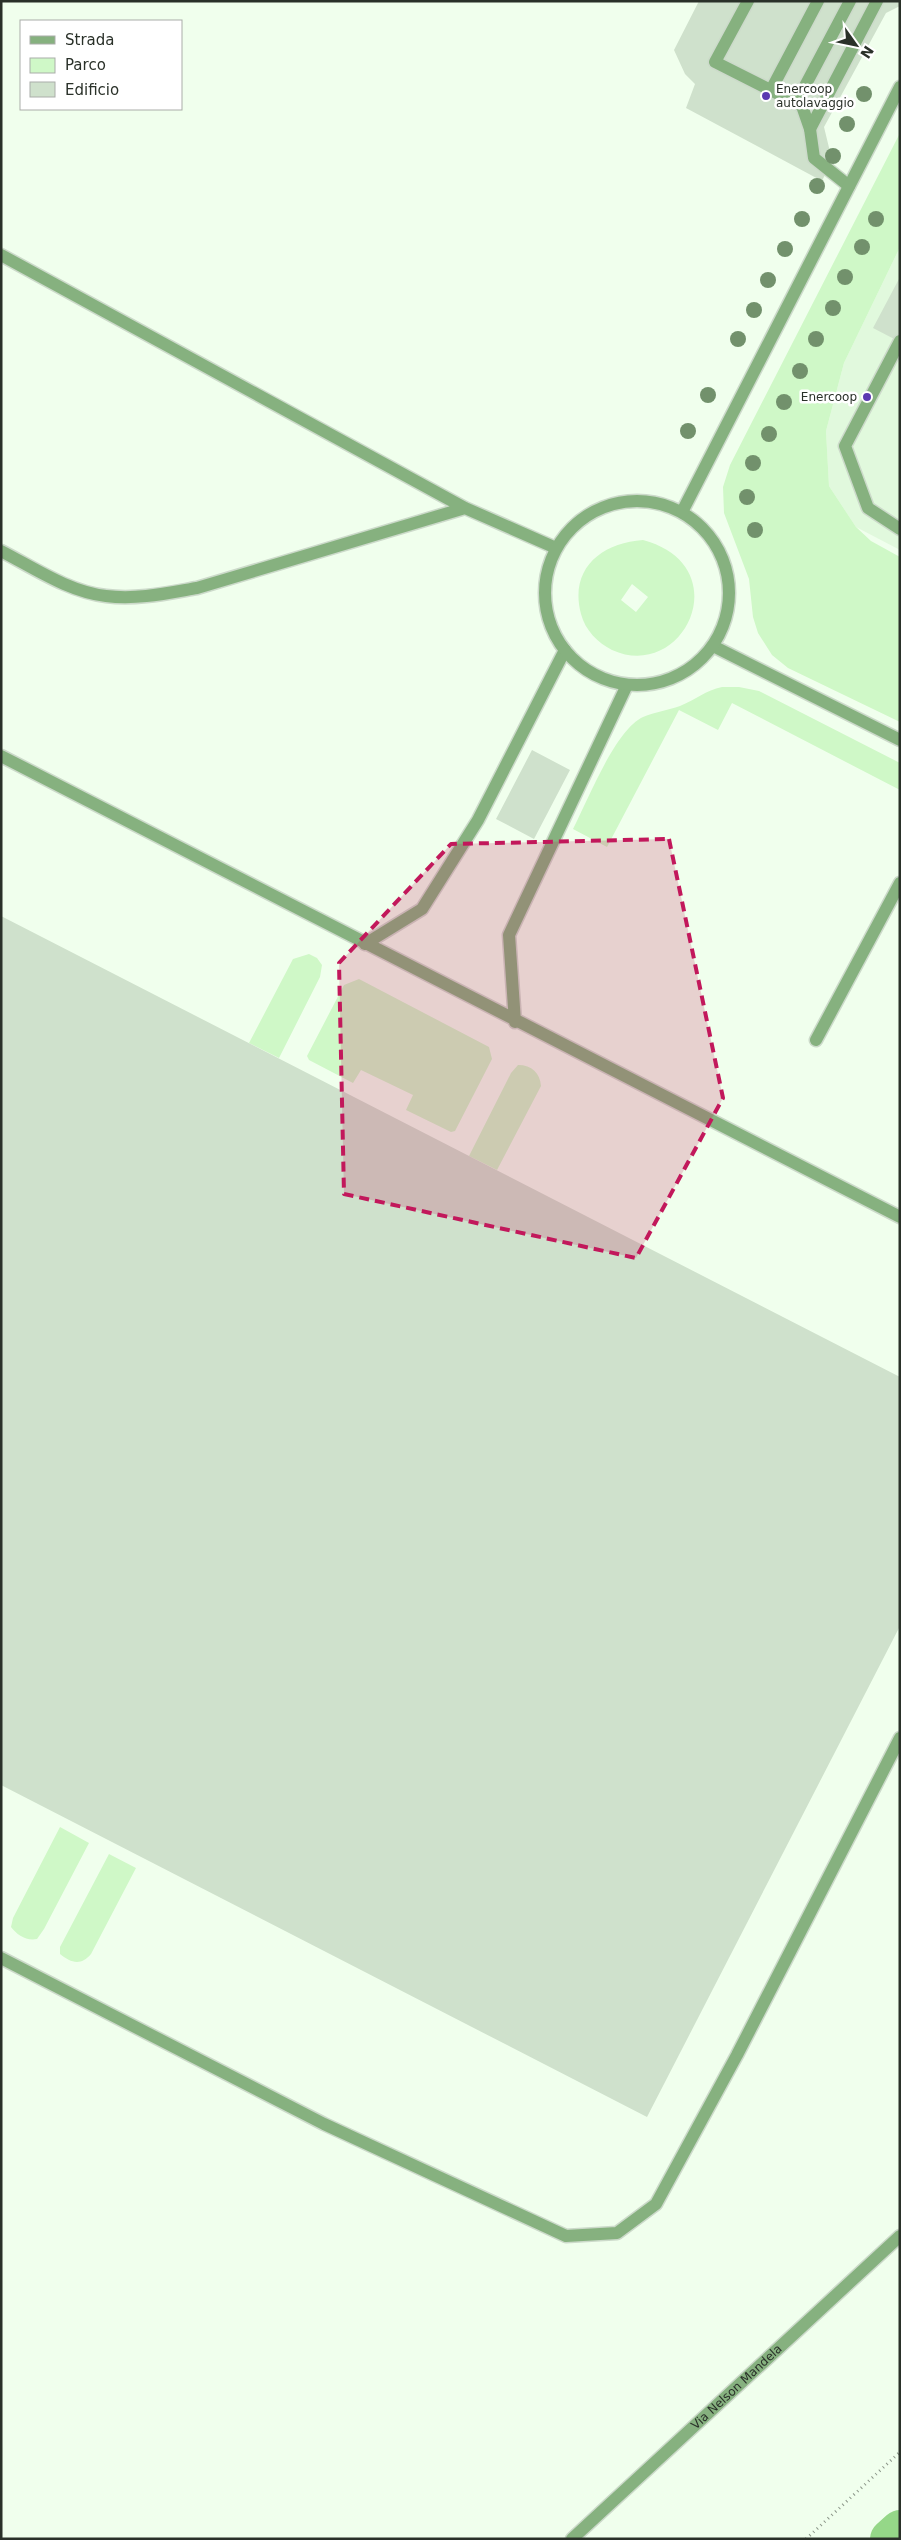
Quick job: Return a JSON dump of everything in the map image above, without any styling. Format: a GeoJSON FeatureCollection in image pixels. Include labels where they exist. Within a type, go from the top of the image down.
{"type":"FeatureCollection","features":[{"type":"Feature","properties":{"kind":"street"},"geometry":{"type":"LineString","coordinates":[[748,1],[716,62],[802,106],[810,129],[814,158],[849,186]]}},
{"type":"Feature","properties":{"kind":"street"},"geometry":{"type":"LineString","coordinates":[[771,90],[818,1]]}},
{"type":"Feature","properties":{"kind":"street"},"geometry":{"type":"LineString","coordinates":[[796,103],[850,1]]}},
{"type":"Feature","properties":{"kind":"street"},"geometry":{"type":"LineString","coordinates":[[810,129],[877,1]]}},
{"type":"Feature","properties":{"kind":"street"},"geometry":{"type":"LineString","coordinates":[[682,512],[900,87]]}},
{"type":"Feature","properties":{"kind":"street"},"geometry":{"type":"LineString","coordinates":[[1,255],[465,508],[556,548]]}},
{"type":"Feature","properties":{"kind":"street"},"geometry":{"type":"LineString","coordinates":[[900,340],[845,446],[868,508],[900,529]]}},
{"type":"Feature","properties":{"kind":"street"},"geometry":{"type":"LineString","coordinates":[[626,501],[655,502],[682,512],[703,527],[718,548],[727,572],[730,598],[725,623],[713,646],[696,664],[675,678],[651,685],[626,685],[603,679],[582,667],[565,650],[551,627],[545,600],[547,573],[556,548],[574,525],[598,509],[626,501]]}},
{"type":"Feature","properties":{"kind":"street"},"geometry":{"type":"LineString","coordinates":[[1,551],[70,586],[106,596],[152,596],[197,588],[465,508]]}},
{"type":"Feature","properties":{"kind":"street"},"geometry":{"type":"LineString","coordinates":[[713,646],[900,740]]}},
{"type":"Feature","properties":{"kind":"street"},"geometry":{"type":"LineString","coordinates":[[365,944],[422,909],[478,820],[565,650]]}},
{"type":"Feature","properties":{"kind":"street"},"geometry":{"type":"LineString","coordinates":[[515,1022],[509,935],[626,685]]}},
{"type":"Feature","properties":{"kind":"street"},"geometry":{"type":"LineString","coordinates":[[1,756],[515,1022],[900,1217]]}},
{"type":"Feature","properties":{"kind":"street"},"geometry":{"type":"LineString","coordinates":[[816,1040],[900,882]]}},
{"type":"Feature","properties":{"kind":"street"},"geometry":{"type":"LineString","coordinates":[[1,1958],[324,2124],[566,2236],[617,2233],[656,2204],[737,2055],[900,1738]]}},
{"type":"Feature","properties":{"kind":"street","name":"Via Nelson Mandela"},"geometry":{"type":"LineString","coordinates":[[572,2539],[900,2236]]}},
{"type":"Feature","properties":{"kind":"path"},"geometry":{"type":"LineString","coordinates":[[806,2539],[900,2452]]}},
{"type":"Feature","properties":{"kind":"highlighted area"},"geometry":{"type":"Polygon","coordinates":[[[669,839],[723,1098],[636,1258],[344,1194],[339,963],[451,844],[669,839]]]}},
{"type":"Feature","properties":{"kind":"shaded area","name":"Enercoop"},"geometry":{"type":"Polygon","coordinates":[[[900,247],[900,550],[856,527],[829,486],[826,431],[844,363],[900,247]]]}},
{"type":"Feature","properties":{"kind":"green space"},"geometry":{"type":"Polygon","coordinates":[[[900,133],[900,247],[844,363],[826,431],[829,486],[856,527],[871,541],[900,557],[900,722],[788,668],[772,655],[758,633],[753,617],[749,579],[724,513],[723,487],[730,465],[900,133]]]}},
{"type":"Feature","properties":{"kind":"green space"},"geometry":{"type":"Polygon","coordinates":[[[643,540],[672,554],[689,573],[694,595],[691,617],[679,637],[661,650],[638,656],[612,650],[597,640],[583,620],[578,598],[584,572],[592,561],[614,546],[643,540]],[[632,584],[621,600],[636,612],[648,597],[632,584]]]}},
{"type":"Feature","properties":{"kind":"green space"},"geometry":{"type":"Polygon","coordinates":[[[722,687],[739,687],[759,691],[900,763],[900,790],[732,703],[718,730],[679,710],[607,847],[573,829],[603,767],[622,736],[633,724],[643,717],[680,706],[711,690],[722,687]]]}},
{"type":"Feature","properties":{"kind":"green space"},"geometry":{"type":"Polygon","coordinates":[[[309,954],[317,958],[322,965],[320,977],[279,1058],[249,1043],[293,959],[309,954]]]}},
{"type":"Feature","properties":{"kind":"green space"},"geometry":{"type":"Polygon","coordinates":[[[359,979],[489,1047],[492,1059],[455,1131],[451,1132],[406,1110],[413,1095],[361,1070],[353,1083],[309,1060],[307,1056],[344,985],[359,979]]]}},
{"type":"Feature","properties":{"kind":"green space"},"geometry":{"type":"Polygon","coordinates":[[[518,1065],[531,1068],[539,1077],[541,1086],[497,1170],[469,1156],[511,1073],[518,1065]]]}},
{"type":"Feature","properties":{"kind":"green space"},"geometry":{"type":"Polygon","coordinates":[[[60,1827],[89,1843],[44,1929],[37,1939],[26,1938],[16,1933],[11,1927],[13,1918],[60,1827]]]}},
{"type":"Feature","properties":{"kind":"green space"},"geometry":{"type":"Polygon","coordinates":[[[109,1854],[136,1868],[91,1954],[80,1962],[72,1961],[60,1954],[60,1947],[109,1854]]]}},
{"type":"Feature","properties":{"kind":"building","name":"Enercoop autolavaggio"},"geometry":{"type":"Polygon","coordinates":[[[699,1],[900,1],[900,6],[886,13],[824,127],[832,160],[822,181],[686,108],[695,84],[685,74],[674,50],[699,1]]]}},
{"type":"Feature","properties":{"kind":"building"},"geometry":{"type":"Polygon","coordinates":[[[900,277],[900,342],[873,328],[900,277]]]}},
{"type":"Feature","properties":{"kind":"building"},"geometry":{"type":"Polygon","coordinates":[[[532,750],[570,770],[534,839],[496,819],[532,750]]]}},
{"type":"Feature","properties":{"kind":"building"},"geometry":{"type":"Polygon","coordinates":[[[1,916],[900,1377],[900,1626],[647,2117],[1,1785],[1,916]]]}},
{"type":"Feature","properties":{"kind":"waterway"},"geometry":{"type":"LineString","coordinates":[[890,2539],[900,2530]]}},
{"type":"Feature","properties":{"kind":"place","name":"Enercoop autolavaggio"},"geometry":{"type":"Point","coordinates":[766,96]}},
{"type":"Feature","properties":{"kind":"place","name":"Enercoop"},"geometry":{"type":"Point","coordinates":[867,397]}}]}
